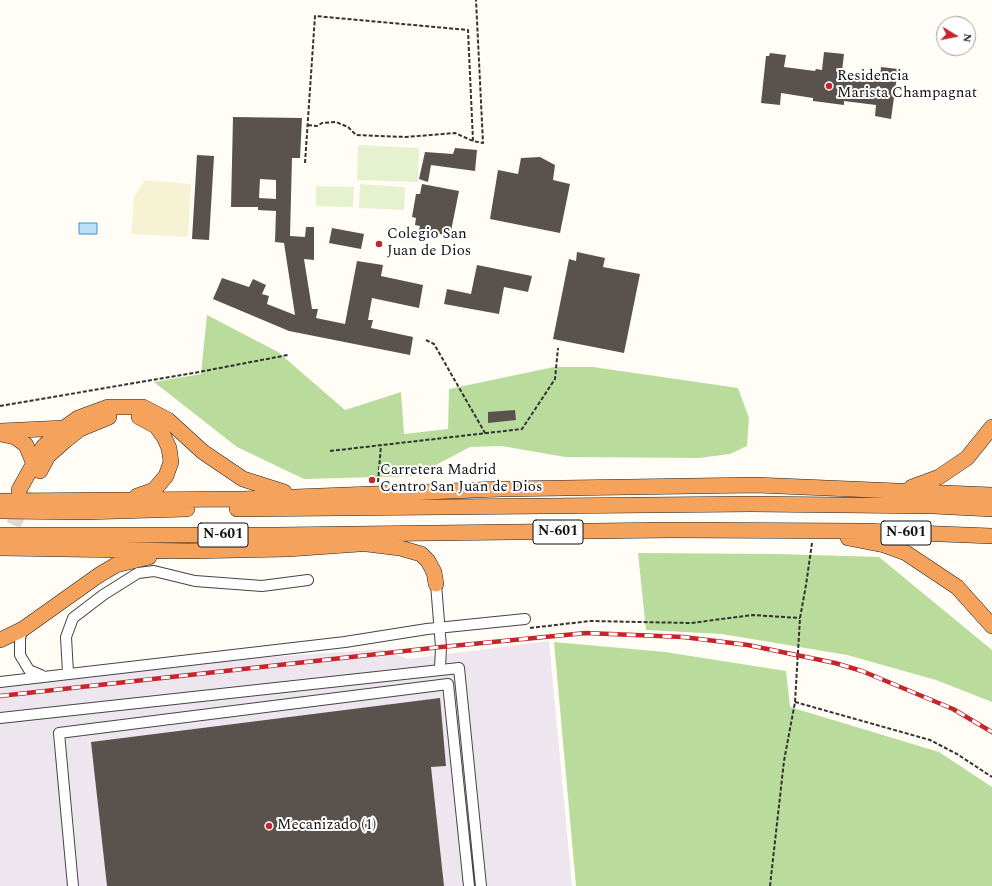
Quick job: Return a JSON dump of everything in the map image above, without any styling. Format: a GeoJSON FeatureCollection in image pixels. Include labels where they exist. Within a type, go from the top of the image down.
{"type":"FeatureCollection","features":[{"type":"Feature","properties":{"kind":"highway"},"geometry":{"type":"LineString","coordinates":[[127,499],[154,490],[166,476],[170,462],[169,448],[164,437],[156,426],[143,418],[121,415],[102,419],[80,429],[48,456],[24,490],[33,462],[43,447],[64,428],[78,418],[108,407],[143,407],[168,420],[203,452],[243,479],[279,492],[325,495]]}},
{"type":"Feature","properties":{"kind":"highway"},"geometry":{"type":"LineString","coordinates":[[878,489],[910,488],[939,477],[967,458],[992,427]]}},
{"type":"Feature","properties":{"kind":"highway"},"geometry":{"type":"LineString","coordinates":[[0,432],[64,428]]}},
{"type":"Feature","properties":{"kind":"highway"},"geometry":{"type":"LineString","coordinates":[[0,432],[15,437],[26,445],[33,462]]}},
{"type":"Feature","properties":{"kind":"highway"},"geometry":{"type":"LineString","coordinates":[[0,501],[243,499],[377,493],[756,485],[992,495]]}},
{"type":"Feature","properties":{"kind":"highway"},"geometry":{"type":"LineString","coordinates":[[688,487],[852,498],[933,506]]}},
{"type":"Feature","properties":{"kind":"highway","name":"N-601"},"geometry":{"type":"LineString","coordinates":[[0,511],[84,512],[680,504],[933,506],[992,509]]}},
{"type":"Feature","properties":{"kind":"highway","name":"N-601"},"geometry":{"type":"LineString","coordinates":[[0,535],[445,533],[671,530],[816,532],[865,531],[992,536]]}},
{"type":"Feature","properties":{"kind":"highway"},"geometry":{"type":"LineString","coordinates":[[816,532],[884,545],[906,553],[957,587],[992,626]]}},
{"type":"Feature","properties":{"kind":"highway"},"geometry":{"type":"LineString","coordinates":[[0,548],[188,551],[367,544],[416,540],[445,533]]}},
{"type":"Feature","properties":{"kind":"highway"},"geometry":{"type":"LineString","coordinates":[[367,544],[400,548],[422,554],[434,572],[436,584]]}},
{"type":"Feature","properties":{"kind":"highway"},"geometry":{"type":"LineString","coordinates":[[0,640],[23,629],[99,575],[116,565],[130,560],[188,551]]}},
{"type":"Feature","properties":{"kind":"street"},"geometry":{"type":"LineString","coordinates":[[68,673],[66,637],[73,618],[103,595],[138,573],[154,571],[195,581],[262,586],[308,580]]}},
{"type":"Feature","properties":{"kind":"street"},"geometry":{"type":"LineString","coordinates":[[436,584],[441,647],[440,669]]}},
{"type":"Feature","properties":{"kind":"street"},"geometry":{"type":"LineString","coordinates":[[0,682],[345,642],[439,628],[527,623]]}},
{"type":"Feature","properties":{"kind":"street"},"geometry":{"type":"LineString","coordinates":[[23,629],[19,646],[20,655],[24,665],[30,670],[45,676]]}},
{"type":"Feature","properties":{"kind":"street"},"geometry":{"type":"LineString","coordinates":[[0,718],[459,668],[481,886]]}},
{"type":"Feature","properties":{"kind":"street"},"geometry":{"type":"LineString","coordinates":[[73,886],[59,733],[448,684],[469,886]]}},
{"type":"Feature","properties":{"kind":"path"},"geometry":{"type":"LineString","coordinates":[[308,125],[317,126],[322,123],[336,122],[348,127],[356,135],[406,137],[456,133],[473,141],[483,143],[476,0]]}},
{"type":"Feature","properties":{"kind":"path"},"geometry":{"type":"LineString","coordinates":[[305,163],[315,16],[468,30],[473,141]]}},
{"type":"Feature","properties":{"kind":"path"},"geometry":{"type":"LineString","coordinates":[[426,340],[434,344],[485,433]]}},
{"type":"Feature","properties":{"kind":"path"},"geometry":{"type":"LineString","coordinates":[[330,451],[522,429],[555,379],[558,348]]}},
{"type":"Feature","properties":{"kind":"path"},"geometry":{"type":"LineString","coordinates":[[0,406],[199,372],[288,355]]}},
{"type":"Feature","properties":{"kind":"path"},"geometry":{"type":"LineString","coordinates":[[377,493],[381,445]]}},
{"type":"Feature","properties":{"kind":"path"},"geometry":{"type":"LineString","coordinates":[[770,886],[784,761],[796,702],[800,618],[816,532]]}},
{"type":"Feature","properties":{"kind":"path"},"geometry":{"type":"LineString","coordinates":[[527,623],[590,621],[691,623],[753,615],[800,618]]}},
{"type":"Feature","properties":{"kind":"path"},"geometry":{"type":"LineString","coordinates":[[796,702],[930,740],[957,754],[992,777]]}},
{"type":"Feature","properties":{"kind":"shaded area"},"geometry":{"type":"Polygon","coordinates":[[[145,180],[191,184],[188,237],[131,234],[134,197],[145,180]]]}},
{"type":"Feature","properties":{"kind":"shaded area"},"geometry":{"type":"Polygon","coordinates":[[[549,641],[572,886],[0,886],[0,676],[383,649],[408,659],[549,641]]]}},
{"type":"Feature","properties":{"kind":"green space"},"geometry":{"type":"Polygon","coordinates":[[[358,145],[419,148],[418,182],[357,180],[358,145]]]}},
{"type":"Feature","properties":{"kind":"green space"},"geometry":{"type":"Polygon","coordinates":[[[360,184],[405,187],[404,210],[359,208],[360,184]]]}},
{"type":"Feature","properties":{"kind":"green space"},"geometry":{"type":"Polygon","coordinates":[[[316,186],[354,187],[353,207],[316,206],[316,186]]]}},
{"type":"Feature","properties":{"kind":"green space"},"geometry":{"type":"Polygon","coordinates":[[[207,315],[278,352],[345,410],[401,392],[404,434],[448,429],[449,389],[554,367],[593,367],[738,388],[749,418],[747,446],[730,454],[699,458],[565,457],[502,446],[470,447],[415,476],[304,479],[237,447],[154,382],[201,374],[207,315]]]}},
{"type":"Feature","properties":{"kind":"green space"},"geometry":{"type":"Polygon","coordinates":[[[638,553],[777,554],[879,557],[992,650],[992,702],[936,680],[847,655],[722,634],[646,630],[638,553]]]}},
{"type":"Feature","properties":{"kind":"green space"},"geometry":{"type":"Polygon","coordinates":[[[554,642],[665,652],[786,671],[790,707],[939,752],[992,787],[992,886],[576,886],[554,642]]]}},
{"type":"Feature","properties":{"kind":"water"},"geometry":{"type":"Polygon","coordinates":[[[79,223],[97,223],[97,234],[79,234],[79,223]]]}},
{"type":"Feature","properties":{"kind":"building","name":"Residencia Marista Champagnat"},"geometry":{"type":"Polygon","coordinates":[[[824,52],[844,54],[842,71],[847,72],[847,74],[880,79],[881,67],[898,69],[891,119],[875,116],[876,105],[844,101],[844,105],[813,101],[813,98],[781,93],[780,105],[761,103],[766,56],[769,56],[770,53],[786,55],[784,67],[815,71],[816,69],[822,70],[824,52]]]}},
{"type":"Feature","properties":{"kind":"building"},"geometry":{"type":"Polygon","coordinates":[[[233,117],[302,118],[300,158],[292,158],[290,236],[305,237],[306,227],[314,227],[314,260],[304,259],[312,309],[318,309],[316,318],[345,324],[357,261],[383,265],[381,276],[423,285],[419,308],[372,298],[368,320],[373,320],[371,328],[413,337],[410,355],[289,331],[213,299],[222,278],[249,287],[253,279],[266,285],[262,294],[269,296],[267,304],[295,315],[284,243],[275,242],[276,211],[258,210],[258,207],[231,207],[233,117]],[[260,179],[259,198],[276,199],[276,180],[260,179]]]}},
{"type":"Feature","properties":{"kind":"building"},"geometry":{"type":"Polygon","coordinates":[[[455,148],[477,150],[475,171],[431,165],[428,182],[419,179],[425,152],[453,154],[455,148]]]}},
{"type":"Feature","properties":{"kind":"building"},"geometry":{"type":"Polygon","coordinates":[[[197,155],[214,156],[209,240],[192,239],[197,155]]]}},
{"type":"Feature","properties":{"kind":"building"},"geometry":{"type":"Polygon","coordinates":[[[540,157],[555,165],[553,180],[570,184],[560,233],[490,219],[498,170],[518,174],[521,158],[540,157]]]}},
{"type":"Feature","properties":{"kind":"building"},"geometry":{"type":"Polygon","coordinates":[[[422,184],[459,191],[450,236],[419,230],[420,226],[415,225],[416,218],[412,217],[416,194],[420,194],[422,184]]]}},
{"type":"Feature","properties":{"kind":"building"},"geometry":{"type":"Polygon","coordinates":[[[332,228],[364,234],[361,249],[329,243],[332,228]]]}},
{"type":"Feature","properties":{"kind":"building"},"geometry":{"type":"Polygon","coordinates":[[[577,252],[605,258],[603,267],[640,274],[624,353],[553,339],[569,259],[576,261],[577,252]]]}},
{"type":"Feature","properties":{"kind":"building"},"geometry":{"type":"Polygon","coordinates":[[[477,265],[532,276],[528,292],[504,287],[499,314],[444,304],[447,289],[471,294],[477,265]]]}},
{"type":"Feature","properties":{"kind":"building"},"geometry":{"type":"Polygon","coordinates":[[[515,410],[516,420],[488,423],[488,412],[515,410]]]}},
{"type":"Feature","properties":{"kind":"building","name":"Mecanizado (1)"},"geometry":{"type":"Polygon","coordinates":[[[440,698],[446,766],[431,767],[444,886],[107,886],[91,742],[440,698]]]}},
{"type":"Feature","properties":{"kind":"tunnel"},"geometry":{"type":"LineString","coordinates":[[4,546],[29,491]]}},
{"type":"Feature","properties":{"kind":"railway"},"geometry":{"type":"LineString","coordinates":[[0,696],[441,647],[586,633],[683,637],[748,645],[835,663],[862,671],[953,709],[992,732]]}},
{"type":"Feature","properties":{"kind":"place","name":"Residencia Marista Champagnat"},"geometry":{"type":"Point","coordinates":[829,86]}},
{"type":"Feature","properties":{"kind":"place","name":"Colegio San Juan de Dios"},"geometry":{"type":"Point","coordinates":[379,244]}},
{"type":"Feature","properties":{"kind":"place","name":"Carretera Madrid Centro San Juan de Dios"},"geometry":{"type":"Point","coordinates":[372,480]}},
{"type":"Feature","properties":{"kind":"place","name":"Mecanizado (1)"},"geometry":{"type":"Point","coordinates":[269,826]}}]}
